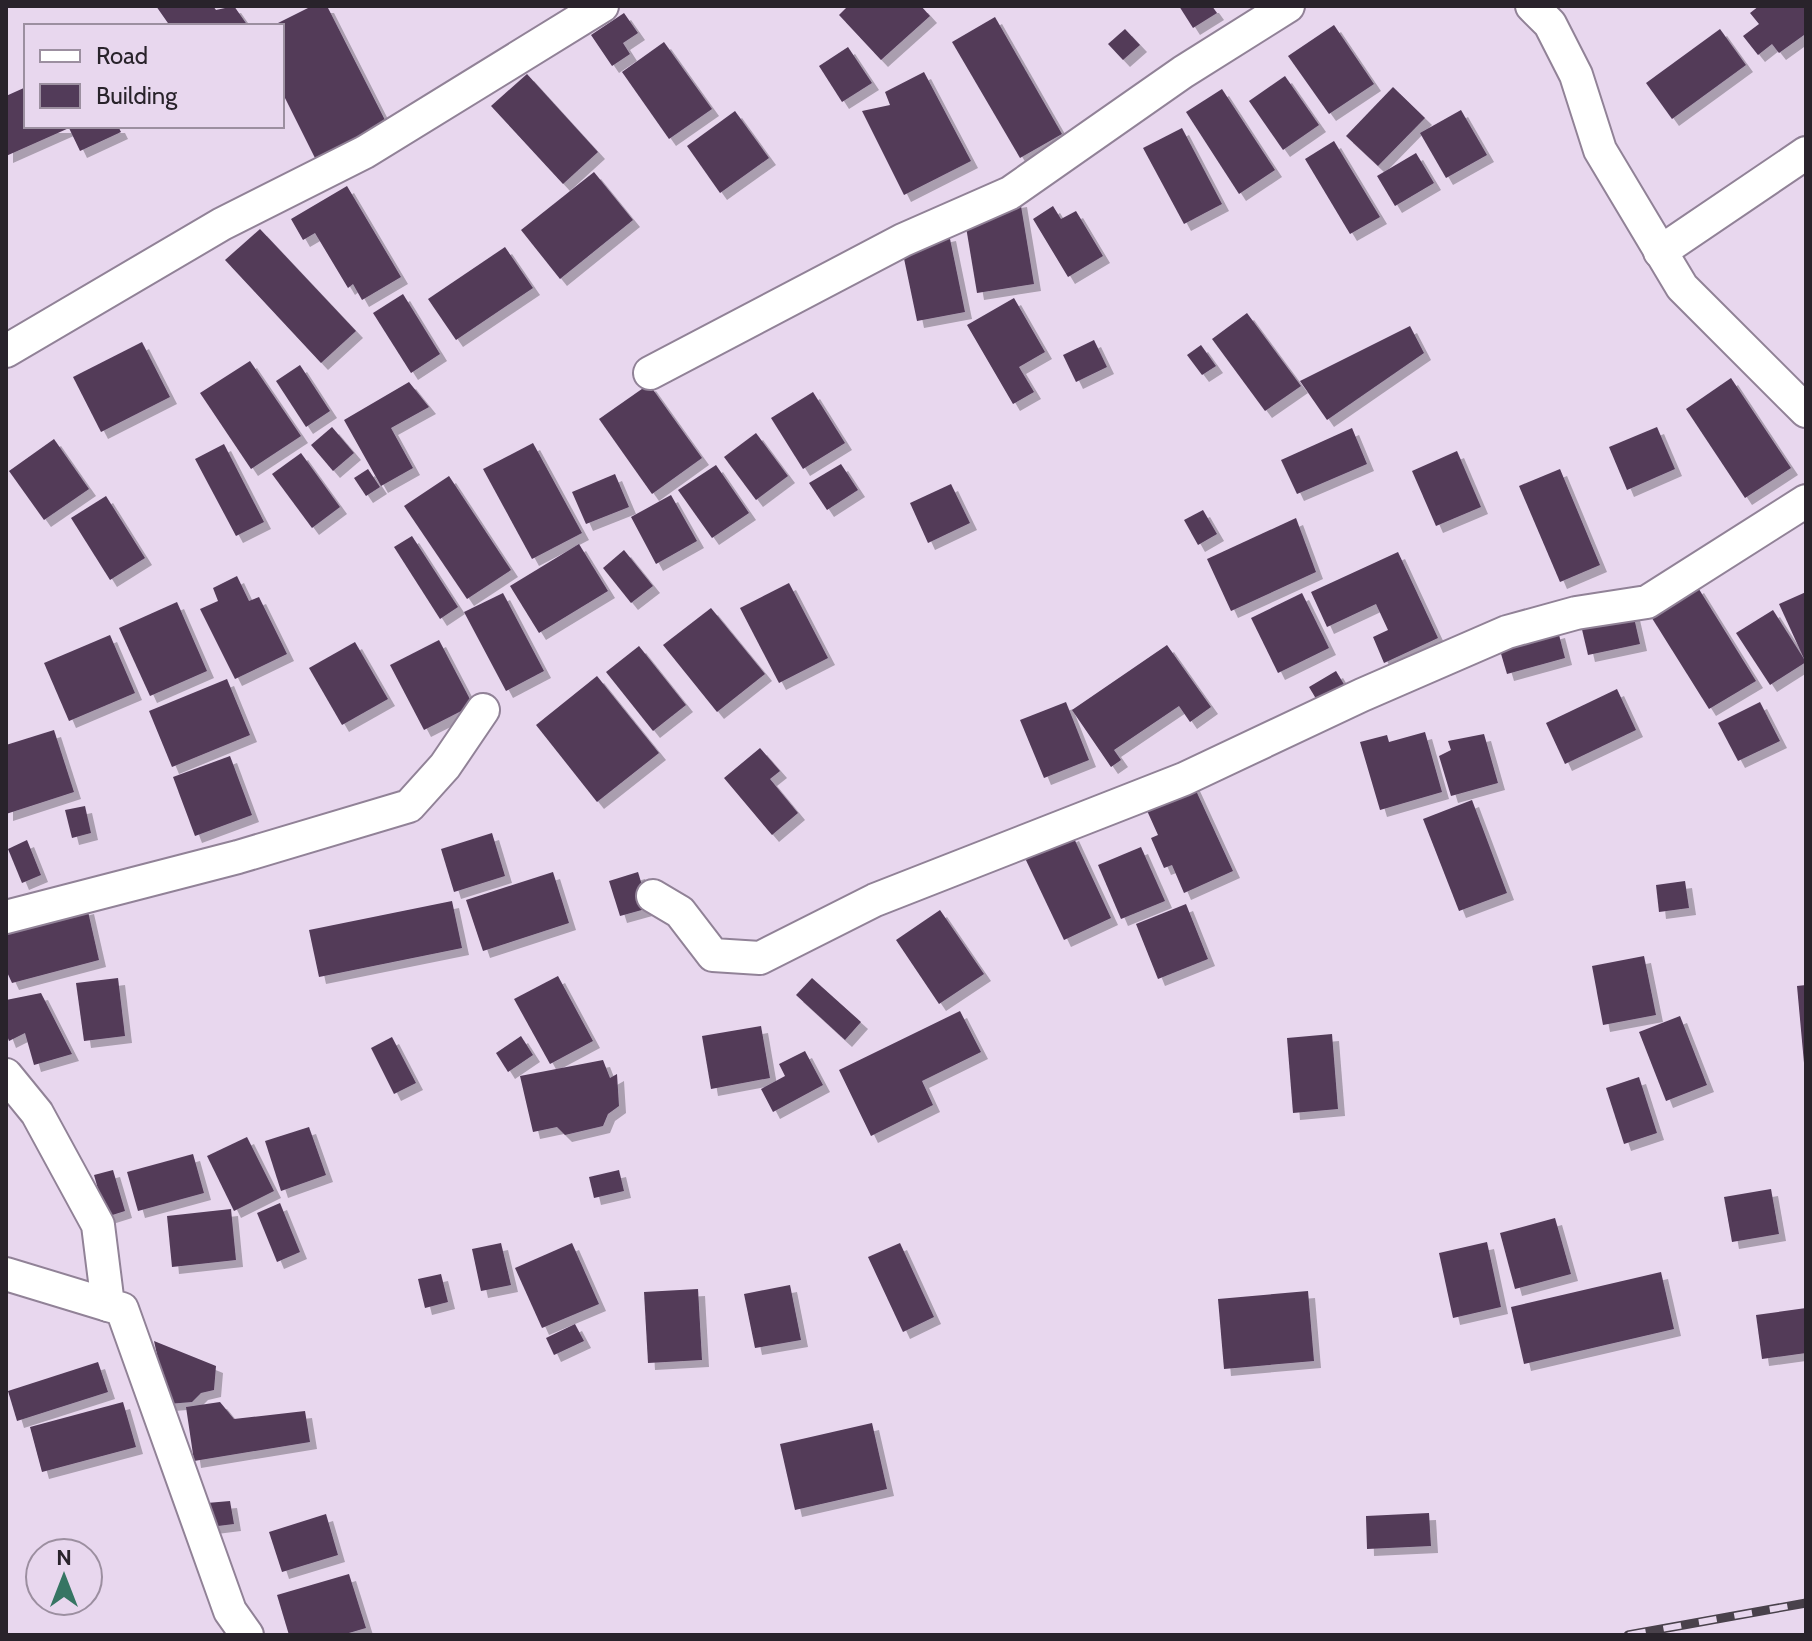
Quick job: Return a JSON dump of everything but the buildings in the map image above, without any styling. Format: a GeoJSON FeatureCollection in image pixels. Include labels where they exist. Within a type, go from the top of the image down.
{"type":"FeatureCollection","features":[{"type":"Feature","properties":{"kind":"street"},"geometry":{"type":"LineString","coordinates":[[6,351],[222,224],[365,152],[602,6]]}},
{"type":"Feature","properties":{"kind":"street"},"geometry":{"type":"LineString","coordinates":[[650,373],[903,240],[1010,193],[1183,72],[1288,6]]}},
{"type":"Feature","properties":{"kind":"street"},"geometry":{"type":"LineString","coordinates":[[1532,6],[1550,24],[1576,75],[1600,150],[1682,287],[1806,411]]}},
{"type":"Feature","properties":{"kind":"street"},"geometry":{"type":"LineString","coordinates":[[1660,252],[1806,153]]}},
{"type":"Feature","properties":{"kind":"street"},"geometry":{"type":"LineString","coordinates":[[653,896],[680,912],[713,955],[760,958],[875,900],[1184,779],[1362,695],[1507,632],[1576,613],[1647,602],[1806,501]]}},
{"type":"Feature","properties":{"kind":"street"},"geometry":{"type":"LineString","coordinates":[[6,917],[238,857],[409,806],[445,766],[483,710]]}},
{"type":"Feature","properties":{"kind":"street"},"geometry":{"type":"LineString","coordinates":[[6,1075],[37,1113],[98,1225],[108,1305]]}},
{"type":"Feature","properties":{"kind":"street"},"geometry":{"type":"LineString","coordinates":[[6,1274],[122,1309],[230,1611],[247,1635]]}},
{"type":"Feature","properties":{"kind":"railway"},"geometry":{"type":"LineString","coordinates":[[1628,1635],[1806,1603]]}}]}
